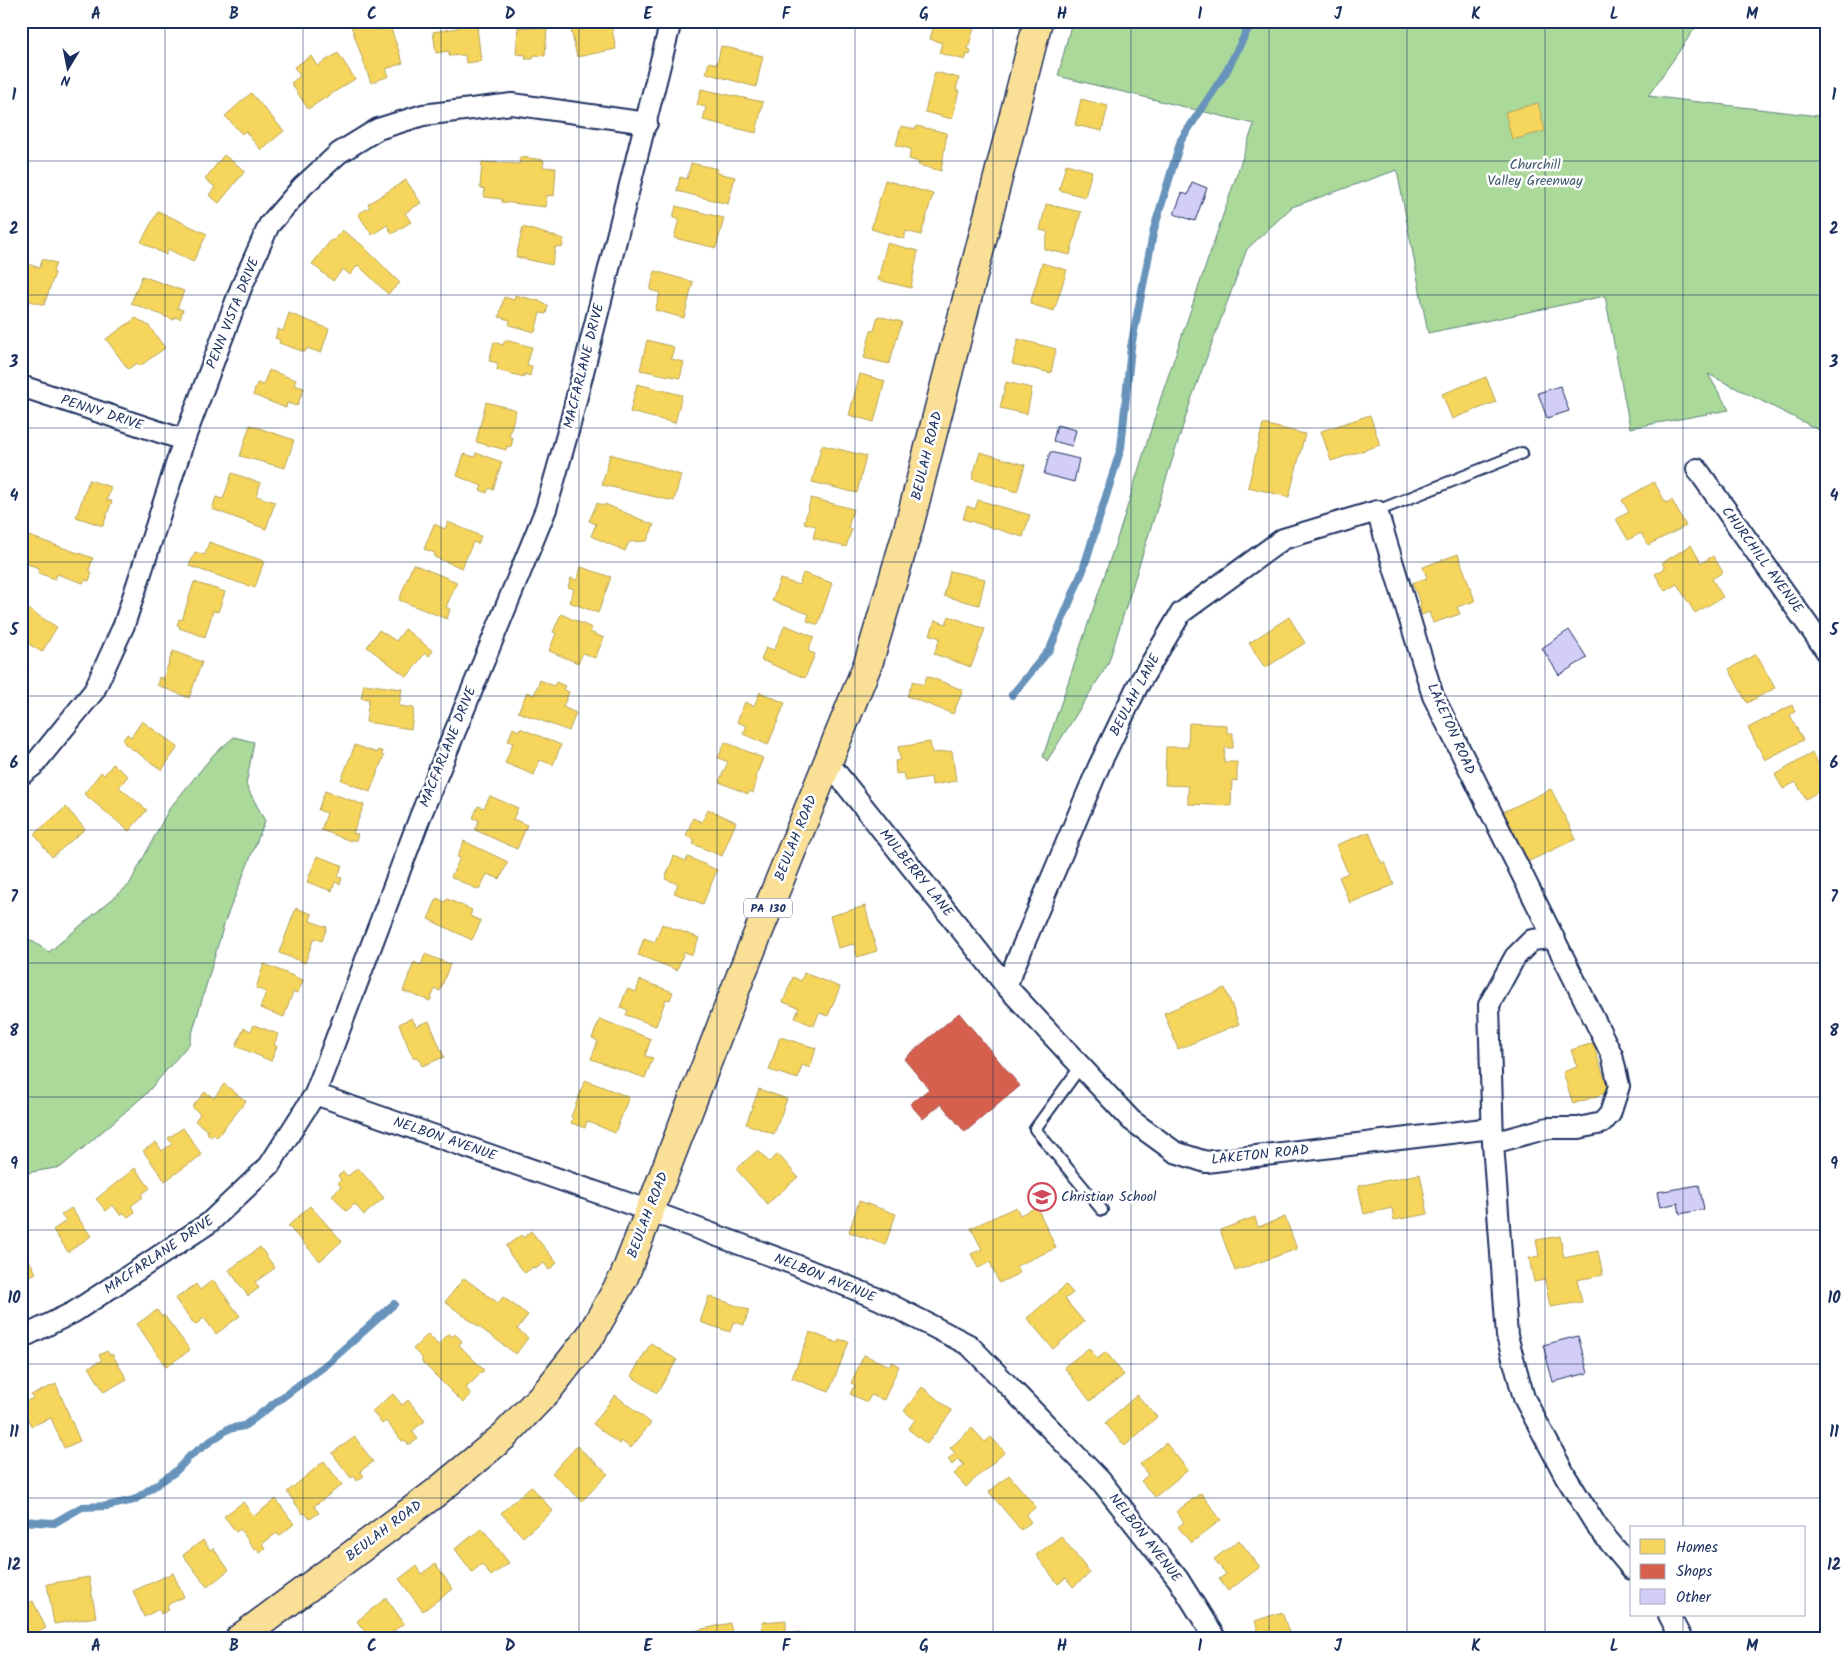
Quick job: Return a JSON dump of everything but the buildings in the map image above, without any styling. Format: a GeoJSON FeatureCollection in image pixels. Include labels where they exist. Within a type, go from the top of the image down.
{"type":"FeatureCollection","features":[{"type":"Feature","properties":{"kind":"main road","name":"BEULAH ROAD"},"geometry":{"type":"LineString","coordinates":[[240,1638],[434,1494],[504,1436],[548,1390],[591,1335],[624,1277],[741,975],[869,661],[910,526],[1038,21]]}},
{"type":"Feature","properties":{"kind":"street","name":"MACFARLANE DRIVE"},"geometry":{"type":"LineString","coordinates":[[21,1338],[74,1312],[209,1223],[269,1166],[315,1094],[420,817],[546,509],[569,428],[671,21]]}},
{"type":"Feature","properties":{"kind":"street","name":"PENN VISTA DRIVE"},"geometry":{"type":"LineString","coordinates":[[21,775],[33,766],[94,691],[124,625],[184,440],[241,288],[269,225],[303,186],[339,153],[378,129],[423,115],[512,104],[646,123]]}},
{"type":"Feature","properties":{"kind":"street","name":"PENNY DRIVE"},"geometry":{"type":"LineString","coordinates":[[21,386],[184,440]]}},
{"type":"Feature","properties":{"kind":"street","name":"CHURCHILL AVENUE"},"geometry":{"type":"LineString","coordinates":[[1697,469],[1827,652]]}},
{"type":"Feature","properties":{"kind":"street","name":"LAKETON ROAD"},"geometry":{"type":"LineString","coordinates":[[1006,986],[1131,1120],[1174,1152],[1206,1162],[1493,1135],[1548,1128],[1578,1128],[1602,1123],[1610,1114],[1619,1086],[1612,1055],[1433,696],[1377,511]]}},
{"type":"Feature","properties":{"kind":"street","name":"BEULAH LANE"},"geometry":{"type":"LineString","coordinates":[[1006,986],[1099,766],[1137,687],[1181,613],[1283,539],[1377,511]]}},
{"type":"Feature","properties":{"kind":"street","name":"MULBERRY LANE"},"geometry":{"type":"LineString","coordinates":[[827,761],[1006,986]]}},
{"type":"Feature","properties":{"kind":"street"},"geometry":{"type":"LineString","coordinates":[[1552,938],[1532,940],[1514,958],[1490,1005],[1493,1135],[1507,1336],[1524,1398],[1566,1476],[1594,1520],[1630,1566]]}},
{"type":"Feature","properties":{"kind":"street","name":"NELBON AVENUE"},"geometry":{"type":"LineString","coordinates":[[315,1094],[650,1211],[881,1300],[969,1345],[1100,1480],[1178,1579],[1215,1638]]}},
{"type":"Feature","properties":{"kind":"street"},"geometry":{"type":"LineString","coordinates":[[1670,1616],[1681,1638]]}},
{"type":"Feature","properties":{"kind":"lane"},"geometry":{"type":"LineString","coordinates":[[1377,511],[1522,453]]}},
{"type":"Feature","properties":{"kind":"lane"},"geometry":{"type":"LineString","coordinates":[[1081,1066],[1035,1129],[1102,1210]]}},
{"type":"Feature","properties":{"kind":"green space","name":"Churchill Valley Greenway"},"geometry":{"type":"Polygon","coordinates":[[[1072,21],[1700,21],[1648,96],[1827,117],[1827,434],[1708,374],[1729,410],[1630,428],[1605,296],[1428,333],[1397,170],[1292,207],[1247,249],[1192,397],[1108,664],[1047,761],[1043,756],[1121,527],[1160,400],[1254,124],[1058,76],[1072,21]]]}},
{"type":"Feature","properties":{"kind":"green space"},"geometry":{"type":"Polygon","coordinates":[[[234,737],[254,742],[246,785],[265,821],[225,921],[189,1044],[146,1094],[61,1167],[21,1174],[21,934],[49,952],[129,885],[169,809],[214,754],[234,737]]]}},
{"type":"Feature","properties":{"kind":"waterway"},"geometry":{"type":"LineString","coordinates":[[1012,695],[1050,649],[1083,570],[1121,448],[1131,347],[1154,229],[1181,140],[1226,72],[1252,21]]}},
{"type":"Feature","properties":{"kind":"waterway"},"geometry":{"type":"LineString","coordinates":[[1807,21],[1827,27]]}},
{"type":"Feature","properties":{"kind":"waterway"},"geometry":{"type":"LineString","coordinates":[[21,1521],[54,1523],[82,1507],[107,1506],[134,1500],[175,1472],[191,1455],[228,1429],[244,1426],[327,1364],[394,1304]]}},
{"type":"Feature","properties":{"kind":"place","name":"Christian School"},"geometry":{"type":"Point","coordinates":[1042,1197]}}]}
